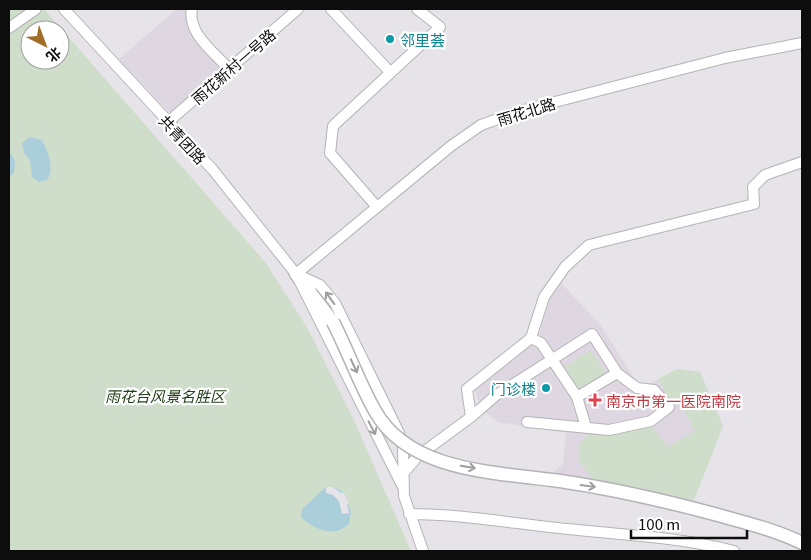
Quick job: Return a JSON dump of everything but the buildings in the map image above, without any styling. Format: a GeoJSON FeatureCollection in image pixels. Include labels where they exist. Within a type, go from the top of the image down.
{"type":"FeatureCollection","features":[{"type":"Feature","properties":{"kind":"main road"},"geometry":{"type":"LineString","coordinates":[[296,274],[333,322],[375,411],[389,429],[413,450],[447,464],[616,490],[746,523],[802,543]]}},
{"type":"Feature","properties":{"kind":"street"},"geometry":{"type":"LineString","coordinates":[[9,28],[36,9]]}},
{"type":"Feature","properties":{"kind":"street","name":"共青团路"},"geometry":{"type":"LineString","coordinates":[[64,9],[213,170],[296,274],[403,487]]}},
{"type":"Feature","properties":{"kind":"street"},"geometry":{"type":"LineString","coordinates":[[192,9],[190,17],[192,28],[229,69]]}},
{"type":"Feature","properties":{"kind":"street","name":"雨花新村一号路"},"geometry":{"type":"LineString","coordinates":[[168,122],[298,9]]}},
{"type":"Feature","properties":{"kind":"street"},"geometry":{"type":"LineString","coordinates":[[331,9],[390,72]]}},
{"type":"Feature","properties":{"kind":"street"},"geometry":{"type":"LineString","coordinates":[[377,207],[330,154],[333,126],[440,27],[417,9]]}},
{"type":"Feature","properties":{"kind":"street","name":"雨花北路"},"geometry":{"type":"LineString","coordinates":[[296,274],[451,146],[481,125],[520,112],[716,61],[802,43]]}},
{"type":"Feature","properties":{"kind":"street"},"geometry":{"type":"LineString","coordinates":[[471,417],[467,388],[531,338],[544,297],[565,268],[588,246],[754,204],[753,187],[765,175],[802,162]]}},
{"type":"Feature","properties":{"kind":"street","name":"共青团路"},"geometry":{"type":"LineString","coordinates":[[296,274],[320,285],[341,315],[401,439],[403,487],[409,514],[423,551]]}},
{"type":"Feature","properties":{"kind":"street"},"geometry":{"type":"LineString","coordinates":[[402,475],[418,456],[471,417],[495,396],[592,334],[616,373],[621,374],[637,388],[654,390],[669,407],[651,421],[609,430],[527,422]]}},
{"type":"Feature","properties":{"kind":"street"},"geometry":{"type":"LineString","coordinates":[[531,338],[541,343],[577,397],[586,427]]}},
{"type":"Feature","properties":{"kind":"street"},"geometry":{"type":"LineString","coordinates":[[577,397],[616,373]]}},
{"type":"Feature","properties":{"kind":"street"},"geometry":{"type":"LineString","coordinates":[[409,514],[444,514],[566,529],[672,539],[734,551]]}},
{"type":"Feature","properties":{"kind":"shaded area"},"geometry":{"type":"Polygon","coordinates":[[[176,9],[192,9],[190,17],[229,69],[181,111],[169,112],[119,59],[176,9]]]}},
{"type":"Feature","properties":{"kind":"shaded area","name":"南京市第一医院南院"},"geometry":{"type":"Polygon","coordinates":[[[562,284],[599,323],[641,388],[678,369],[700,372],[723,426],[694,500],[552,474],[563,464],[566,433],[498,422],[481,409],[475,390],[538,340],[550,298],[562,284]]]}},
{"type":"Feature","properties":{"kind":"green space","name":"雨花台风景名胜区"},"geometry":{"type":"Polygon","coordinates":[[[9,9],[44,9],[54,20],[20,20],[20,70],[70,70],[70,39],[266,263],[308,329],[354,420],[411,551],[9,551],[9,9]]]}},
{"type":"Feature","properties":{"kind":"green space"},"geometry":{"type":"Polygon","coordinates":[[[591,350],[606,374],[581,389],[576,388],[562,368],[591,350]]]}},
{"type":"Feature","properties":{"kind":"green space"},"geometry":{"type":"Polygon","coordinates":[[[678,369],[700,372],[723,426],[694,500],[595,482],[580,463],[579,444],[589,434],[610,435],[651,425],[667,447],[695,431],[680,403],[673,405],[658,379],[678,369]]]}},
{"type":"Feature","properties":{"kind":"water"},"geometry":{"type":"Polygon","coordinates":[[[30,137],[42,140],[46,149],[51,165],[47,180],[39,182],[32,177],[30,160],[24,153],[22,143],[30,137]]]}},
{"type":"Feature","properties":{"kind":"water"},"geometry":{"type":"Polygon","coordinates":[[[9,151],[15,160],[14,173],[9,177],[9,151]]]}},
{"type":"Feature","properties":{"kind":"water"},"geometry":{"type":"Polygon","coordinates":[[[326,487],[333,487],[342,491],[351,512],[349,524],[337,531],[318,529],[301,517],[302,509],[326,487]]]}},
{"type":"Feature","properties":{"kind":"pier"},"geometry":{"type":"Polygon","coordinates":[[[326,487],[333,487],[344,493],[349,504],[347,504],[349,513],[342,514],[339,501],[333,495],[326,493],[326,487]]]}},
{"type":"Feature","properties":{"kind":"place","name":"邻里荟"},"geometry":{"type":"Point","coordinates":[390,39]}},
{"type":"Feature","properties":{"kind":"place","name":"门诊楼"},"geometry":{"type":"Point","coordinates":[546,388]}},
{"type":"Feature","properties":{"kind":"place","name":"南京市第一医院南院"},"geometry":{"type":"Point","coordinates":[595,400]}}]}
